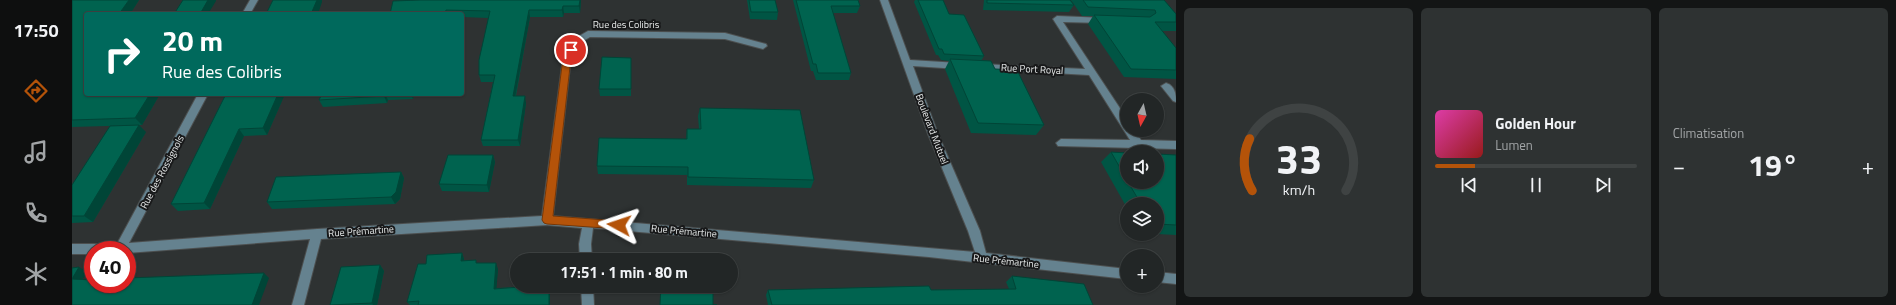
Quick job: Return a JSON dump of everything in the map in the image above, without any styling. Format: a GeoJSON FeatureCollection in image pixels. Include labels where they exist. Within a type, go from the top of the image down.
{"type":"FeatureCollection","features":[{"type":"Feature","properties":{"kind":"street"},"geometry":{"type":"LineString","coordinates":[[247,12],[254,0]]}},
{"type":"Feature","properties":{"kind":"street","name":"Boulevard Mutuel"},"geometry":{"type":"LineString","coordinates":[[884,0],[933,134],[974,231],[982,258]]}},
{"type":"Feature","properties":{"kind":"street"},"geometry":{"type":"LineString","coordinates":[[1112,21],[1058,19],[1120,116]]}},
{"type":"Feature","properties":{"kind":"street","name":"Rue des Colibris"},"geometry":{"type":"LineString","coordinates":[[547,220],[567,58],[575,42],[588,34],[725,36],[763,46]]}},
{"type":"Feature","properties":{"kind":"street","name":"Rue Port Royal"},"geometry":{"type":"LineString","coordinates":[[907,63],[1092,72]]}},
{"type":"Feature","properties":{"kind":"street"},"geometry":{"type":"LineString","coordinates":[[1166,86],[1176,99]]}},
{"type":"Feature","properties":{"kind":"street","name":"Rue des Rossignols"},"geometry":{"type":"LineString","coordinates":[[124,241],[202,96]]}},
{"type":"Feature","properties":{"kind":"street"},"geometry":{"type":"LineString","coordinates":[[1134,137],[1138,144]]}},
{"type":"Feature","properties":{"kind":"street"},"geometry":{"type":"LineString","coordinates":[[1061,143],[1176,145]]}},
{"type":"Feature","properties":{"kind":"street","name":"Rue Prémartine"},"geometry":{"type":"LineString","coordinates":[[136,248],[317,234],[547,220],[588,222],[930,252],[1120,273]]}},
{"type":"Feature","properties":{"kind":"street"},"geometry":{"type":"LineString","coordinates":[[586,253],[585,244],[588,222]]}},
{"type":"Feature","properties":{"kind":"street"},"geometry":{"type":"LineString","coordinates":[[298,305],[317,234]]}},
{"type":"Feature","properties":{"kind":"street","name":"Rue Prémartine"},"geometry":{"type":"LineString","coordinates":[[72,249],[84,249]]}},
{"type":"Feature","properties":{"kind":"street"},"geometry":{"type":"LineString","coordinates":[[1164,278],[1176,279]]}},
{"type":"Feature","properties":{"kind":"street"},"geometry":{"type":"LineString","coordinates":[[587,293],[588,305]]}},
{"type":"Feature","properties":{"kind":"building"},"geometry":{"type":"Polygon","coordinates":[[[72,0],[129,0],[120,12],[84,12],[84,96],[149,96],[135,118],[72,120],[72,0]]]}},
{"type":"Feature","properties":{"kind":"building"},"geometry":{"type":"Polygon","coordinates":[[[183,0],[208,0],[201,12],[175,12],[183,0]]]}},
{"type":"Feature","properties":{"kind":"building"},"geometry":{"type":"Polygon","coordinates":[[[273,0],[317,0],[312,12],[267,12],[273,0]]]}},
{"type":"Feature","properties":{"kind":"building"},"geometry":{"type":"Polygon","coordinates":[[[580,0],[579,6],[563,6],[562,10],[529,10],[513,96],[525,96],[518,140],[481,140],[495,75],[479,75],[479,60],[490,11],[446,10],[446,12],[390,12],[393,1],[580,0]]]}},
{"type":"Feature","properties":{"kind":"building"},"geometry":{"type":"Polygon","coordinates":[[[749,0],[775,0],[778,12],[751,12],[749,0]]]}},
{"type":"Feature","properties":{"kind":"building"},"geometry":{"type":"Polygon","coordinates":[[[796,0],[858,0],[860,6],[831,6],[851,73],[818,73],[816,64],[813,64],[796,0]]]}},
{"type":"Feature","properties":{"kind":"building"},"geometry":{"type":"Polygon","coordinates":[[[918,0],[943,0],[949,14],[964,15],[984,56],[944,54],[942,49],[939,49],[918,0]]]}},
{"type":"Feature","properties":{"kind":"building"},"geometry":{"type":"Polygon","coordinates":[[[987,0],[1070,0],[1074,5],[987,3],[987,0]]]}},
{"type":"Feature","properties":{"kind":"building"},"geometry":{"type":"Polygon","coordinates":[[[1083,0],[1164,0],[1176,14],[1176,22],[1155,22],[1176,48],[1176,70],[1131,69],[1094,15],[1150,17],[1156,13],[1155,10],[1088,7],[1083,0]]]}},
{"type":"Feature","properties":{"kind":"building"},"geometry":{"type":"Polygon","coordinates":[[[602,57],[631,58],[631,89],[599,89],[602,57]]]}},
{"type":"Feature","properties":{"kind":"building"},"geometry":{"type":"Polygon","coordinates":[[[950,59],[991,61],[995,69],[1017,70],[1044,125],[978,123],[950,59]]]}},
{"type":"Feature","properties":{"kind":"building"},"geometry":{"type":"Polygon","coordinates":[[[225,96],[277,96],[263,128],[239,129],[204,203],[171,204],[225,96]]]}},
{"type":"Feature","properties":{"kind":"building"},"geometry":{"type":"Polygon","coordinates":[[[321,96],[384,96],[319,100],[321,96]]]}},
{"type":"Feature","properties":{"kind":"building"},"geometry":{"type":"Polygon","coordinates":[[[700,108],[800,110],[814,180],[688,177],[688,167],[597,166],[599,138],[687,139],[687,129],[701,129],[700,108]]]}},
{"type":"Feature","properties":{"kind":"building"},"geometry":{"type":"Polygon","coordinates":[[[139,125],[84,216],[72,216],[72,185],[110,126],[139,125]]]}},
{"type":"Feature","properties":{"kind":"building"},"geometry":{"type":"Polygon","coordinates":[[[1111,152],[1120,153],[1120,168],[1111,152]]]}},
{"type":"Feature","properties":{"kind":"building"},"geometry":{"type":"Polygon","coordinates":[[[1164,154],[1176,155],[1176,225],[1164,224],[1164,197],[1137,197],[1132,189],[1164,189],[1164,154]]]}},
{"type":"Feature","properties":{"kind":"building"},"geometry":{"type":"Polygon","coordinates":[[[448,155],[493,155],[487,185],[439,184],[448,155]]]}},
{"type":"Feature","properties":{"kind":"building"},"geometry":{"type":"Polygon","coordinates":[[[401,172],[396,192],[391,197],[267,202],[276,177],[401,172]]]}},
{"type":"Feature","properties":{"kind":"building"},"geometry":{"type":"Polygon","coordinates":[[[462,253],[461,261],[476,260],[476,263],[496,263],[494,289],[510,288],[510,293],[549,293],[549,305],[418,305],[419,301],[407,302],[418,264],[426,264],[427,255],[462,253]]]}},
{"type":"Feature","properties":{"kind":"building"},"geometry":{"type":"Polygon","coordinates":[[[380,265],[372,303],[330,305],[341,267],[380,265]]]}},
{"type":"Feature","properties":{"kind":"building"},"geometry":{"type":"Polygon","coordinates":[[[79,267],[72,279],[72,268],[79,267]]]}},
{"type":"Feature","properties":{"kind":"building"},"geometry":{"type":"Polygon","coordinates":[[[264,273],[252,305],[72,305],[72,279],[84,280],[84,293],[136,293],[136,278],[264,273]]]}},
{"type":"Feature","properties":{"kind":"building"},"geometry":{"type":"Polygon","coordinates":[[[1012,276],[1084,284],[1093,305],[772,305],[768,290],[929,286],[931,290],[1016,289],[1012,276]]]}},
{"type":"Feature","properties":{"kind":"building"},"geometry":{"type":"Polygon","coordinates":[[[661,293],[713,293],[713,305],[660,305],[661,293]]]}},
{"type":"Feature","properties":{"kind":"route"},"geometry":{"type":"LineString","coordinates":[[571,50],[567,58],[547,220],[619,225]]}}]}
